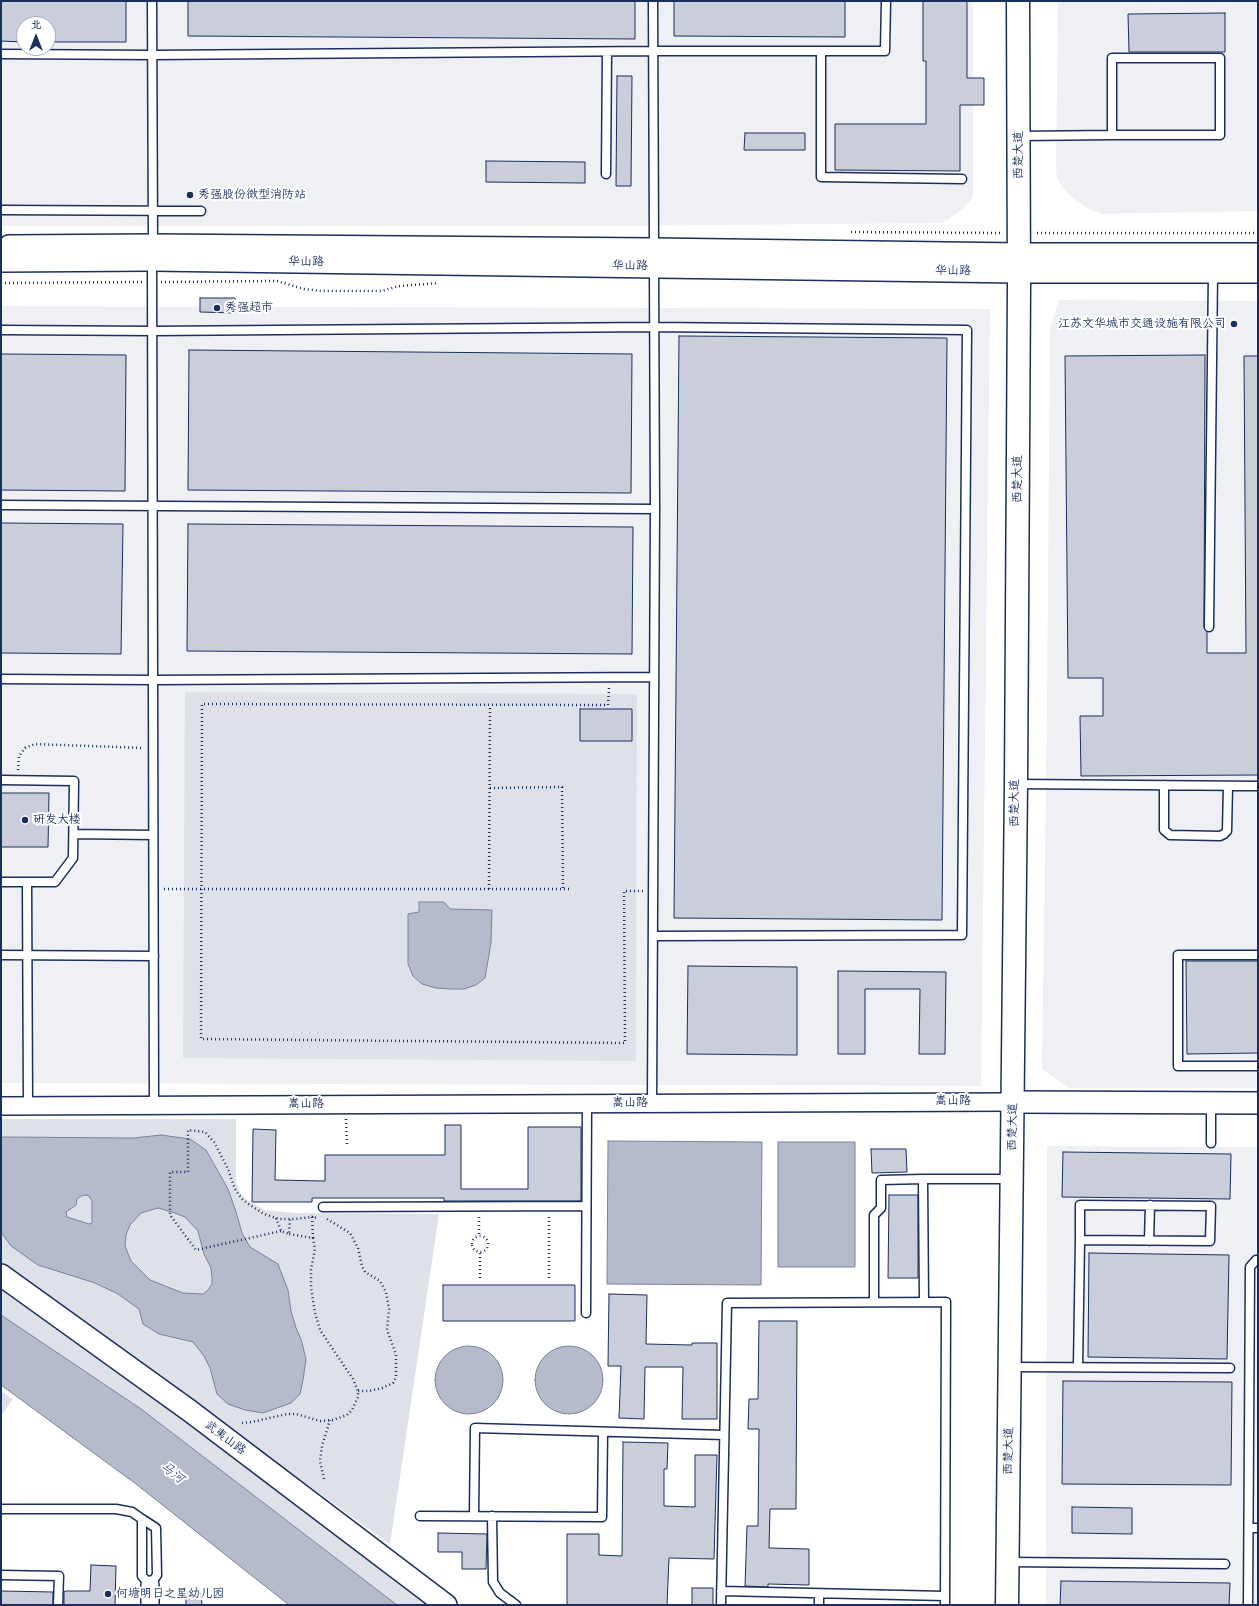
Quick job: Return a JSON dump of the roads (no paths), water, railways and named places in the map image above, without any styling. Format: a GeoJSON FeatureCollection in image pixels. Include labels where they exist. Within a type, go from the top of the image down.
{"type":"FeatureCollection","features":[{"type":"Feature","properties":{"kind":"main road","name":"西楚大道"},"geometry":{"type":"LineString","coordinates":[[1007,1605],[1016,784],[1019,263],[1018,1]]}},
{"type":"Feature","properties":{"kind":"street","name":"华山路"},"geometry":{"type":"LineString","coordinates":[[1,246],[152,252],[1019,263],[1213,263],[1258,254]]}},
{"type":"Feature","properties":{"kind":"street","name":"华山路"},"geometry":{"type":"LineString","coordinates":[[1,261],[152,252]]}},
{"type":"Feature","properties":{"kind":"street","name":"华山路"},"geometry":{"type":"LineString","coordinates":[[1213,263],[1258,272]]}},
{"type":"Feature","properties":{"kind":"street","name":"嵩山路"},"geometry":{"type":"LineString","coordinates":[[1,1106],[587,1103],[1258,1103]]}},
{"type":"Feature","properties":{"kind":"street","name":"武夷山路"},"geometry":{"type":"LineString","coordinates":[[1,1275],[190,1411],[446,1605]]}},
{"type":"Feature","properties":{"kind":"street"},"geometry":{"type":"LineString","coordinates":[[150,1585],[150,1605]]}},
{"type":"Feature","properties":{"kind":"lane"},"geometry":{"type":"LineString","coordinates":[[152,1],[154,1105]]}},
{"type":"Feature","properties":{"kind":"lane"},"geometry":{"type":"LineString","coordinates":[[652,1103],[655,510],[653,327],[653,1]]}},
{"type":"Feature","properties":{"kind":"lane"},"geometry":{"type":"LineString","coordinates":[[1,54],[152,55],[653,51],[885,51],[886,1]]}},
{"type":"Feature","properties":{"kind":"lane"},"geometry":{"type":"LineString","coordinates":[[821,51],[821,177],[962,179]]}},
{"type":"Feature","properties":{"kind":"lane"},"geometry":{"type":"LineString","coordinates":[[606,174],[607,52]]}},
{"type":"Feature","properties":{"kind":"lane"},"geometry":{"type":"LineString","coordinates":[[1019,136],[1112,136],[1220,135],[1220,58],[1112,58],[1112,136]]}},
{"type":"Feature","properties":{"kind":"lane"},"geometry":{"type":"LineString","coordinates":[[1,210],[201,211]]}},
{"type":"Feature","properties":{"kind":"lane"},"geometry":{"type":"LineString","coordinates":[[1209,627],[1213,263]]}},
{"type":"Feature","properties":{"kind":"lane"},"geometry":{"type":"LineString","coordinates":[[1,330],[153,331],[653,327],[967,330],[962,935],[653,936]]}},
{"type":"Feature","properties":{"kind":"lane"},"geometry":{"type":"LineString","coordinates":[[1,505],[655,510]]}},
{"type":"Feature","properties":{"kind":"lane"},"geometry":{"type":"LineString","coordinates":[[1,679],[153,680],[654,677]]}},
{"type":"Feature","properties":{"kind":"lane"},"geometry":{"type":"LineString","coordinates":[[1,780],[74,781],[73,858],[55,882],[1,882]]}},
{"type":"Feature","properties":{"kind":"lane"},"geometry":{"type":"LineString","coordinates":[[1016,784],[1258,786]]}},
{"type":"Feature","properties":{"kind":"lane"},"geometry":{"type":"LineString","coordinates":[[1164,785],[1164,830],[1170,835],[1220,836],[1227,831],[1228,786]]}},
{"type":"Feature","properties":{"kind":"lane"},"geometry":{"type":"LineString","coordinates":[[74,834],[153,835]]}},
{"type":"Feature","properties":{"kind":"lane"},"geometry":{"type":"LineString","coordinates":[[26,882],[28,1106]]}},
{"type":"Feature","properties":{"kind":"lane"},"geometry":{"type":"LineString","coordinates":[[1,955],[154,956]]}},
{"type":"Feature","properties":{"kind":"lane"},"geometry":{"type":"LineString","coordinates":[[1258,955],[1178,955],[1178,1066],[1258,1066]]}},
{"type":"Feature","properties":{"kind":"lane"},"geometry":{"type":"LineString","coordinates":[[586,1313],[587,1103]]}},
{"type":"Feature","properties":{"kind":"lane"},"geometry":{"type":"LineString","coordinates":[[1211,1103],[1211,1143]]}},
{"type":"Feature","properties":{"kind":"lane"},"geometry":{"type":"LineString","coordinates":[[923,1179],[924,1302]]}},
{"type":"Feature","properties":{"kind":"lane"},"geometry":{"type":"LineString","coordinates":[[874,1302],[874,1216],[880,1208],[880,1180],[1012,1179]]}},
{"type":"Feature","properties":{"kind":"lane"},"geometry":{"type":"LineString","coordinates":[[1078,1367],[1080,1205],[1211,1206],[1210,1241],[1080,1240]]}},
{"type":"Feature","properties":{"kind":"lane"},"geometry":{"type":"LineString","coordinates":[[1150,1205],[1150,1241]]}},
{"type":"Feature","properties":{"kind":"lane"},"geometry":{"type":"LineString","coordinates":[[322,1207],[586,1206]]}},
{"type":"Feature","properties":{"kind":"lane"},"geometry":{"type":"LineString","coordinates":[[1248,1605],[1250,1267],[1256,1260],[1258,1260]]}},
{"type":"Feature","properties":{"kind":"lane"},"geometry":{"type":"LineString","coordinates":[[721,1592],[819,1594],[945,1601],[946,1302],[727,1303],[724,1435],[721,1592],[721,1605]]}},
{"type":"Feature","properties":{"kind":"lane"},"geometry":{"type":"LineString","coordinates":[[1010,1367],[1230,1368]]}},
{"type":"Feature","properties":{"kind":"lane"},"geometry":{"type":"LineString","coordinates":[[474,1516],[475,1428],[724,1435]]}},
{"type":"Feature","properties":{"kind":"lane"},"geometry":{"type":"LineString","coordinates":[[420,1516],[602,1517],[603,1432]]}},
{"type":"Feature","properties":{"kind":"lane"},"geometry":{"type":"LineString","coordinates":[[1,1509],[124,1509],[132,1512],[156,1528],[156,1575],[150,1585],[142,1576],[142,1519]]}},
{"type":"Feature","properties":{"kind":"lane"},"geometry":{"type":"LineString","coordinates":[[492,1516],[493,1582],[500,1593],[516,1605]]}},
{"type":"Feature","properties":{"kind":"lane"},"geometry":{"type":"LineString","coordinates":[[1249,1528],[1258,1528]]}},
{"type":"Feature","properties":{"kind":"lane"},"geometry":{"type":"LineString","coordinates":[[1008,1562],[1225,1564]]}},
{"type":"Feature","properties":{"kind":"lane"},"geometry":{"type":"LineString","coordinates":[[1,1575],[59,1576],[58,1605]]}},
{"type":"Feature","properties":{"kind":"lane"},"geometry":{"type":"LineString","coordinates":[[819,1594],[819,1605]]}},
{"type":"Feature","properties":{"kind":"water"},"geometry":{"type":"Polygon","coordinates":[[[419,902],[444,902],[450,909],[492,910],[491,943],[485,978],[476,985],[464,989],[436,988],[422,984],[413,976],[408,964],[408,914],[419,912],[419,902]]]}},
{"type":"Feature","properties":{"kind":"water"},"geometry":{"type":"Polygon","coordinates":[[[161,1135],[190,1139],[206,1150],[228,1189],[242,1233],[250,1247],[278,1264],[288,1290],[291,1311],[306,1359],[300,1394],[291,1403],[263,1413],[245,1410],[228,1404],[217,1394],[210,1368],[204,1356],[193,1342],[159,1334],[143,1324],[139,1309],[118,1294],[95,1283],[38,1265],[11,1246],[1,1232],[1,1137],[134,1138],[161,1135]],[[86,1195],[77,1199],[76,1205],[66,1212],[67,1217],[89,1224],[92,1223],[92,1201],[89,1196],[86,1195]],[[158,1208],[141,1213],[130,1225],[126,1235],[125,1246],[131,1261],[150,1280],[183,1293],[203,1294],[212,1284],[212,1277],[211,1268],[204,1254],[198,1231],[185,1217],[158,1208]]]}},
{"type":"Feature","properties":{"kind":"water"},"geometry":{"type":"Polygon","coordinates":[[[608,1141],[762,1142],[761,1285],[607,1284],[608,1141]]]}},
{"type":"Feature","properties":{"kind":"water"},"geometry":{"type":"Polygon","coordinates":[[[778,1142],[855,1142],[855,1267],[778,1267],[778,1142]]]}},
{"type":"Feature","properties":{"kind":"water","name":"马河"},"geometry":{"type":"Polygon","coordinates":[[[1,1315],[141,1409],[397,1605],[289,1605],[136,1484],[1,1385],[1,1315]]]}},
{"type":"Feature","properties":{"kind":"water"},"geometry":{"type":"Polygon","coordinates":[[[462,1346],[476,1346],[488,1351],[498,1361],[503,1373],[503,1387],[498,1399],[488,1409],[476,1414],[462,1414],[450,1409],[440,1399],[435,1387],[435,1373],[440,1361],[450,1351],[462,1346]]]}},
{"type":"Feature","properties":{"kind":"water"},"geometry":{"type":"Polygon","coordinates":[[[562,1346],[576,1346],[588,1352],[597,1361],[603,1373],[601,1393],[593,1404],[582,1412],[576,1414],[562,1414],[556,1412],[545,1404],[537,1393],[535,1387],[535,1373],[537,1367],[545,1356],[556,1348],[562,1346]]]}},
{"type":"Feature","properties":{"kind":"place","name":"秀强股份微型消防站"},"geometry":{"type":"Point","coordinates":[190,195]}},
{"type":"Feature","properties":{"kind":"place","name":"秀强超市"},"geometry":{"type":"Point","coordinates":[217,308]}},
{"type":"Feature","properties":{"kind":"place","name":"江苏文华城市交通设施有限公司"},"geometry":{"type":"Point","coordinates":[1234,324]}},
{"type":"Feature","properties":{"kind":"place","name":"研发大楼"},"geometry":{"type":"Point","coordinates":[25,820]}},
{"type":"Feature","properties":{"kind":"place","name":"何塘明日之星幼儿园"},"geometry":{"type":"Point","coordinates":[108,1594]}}]}
